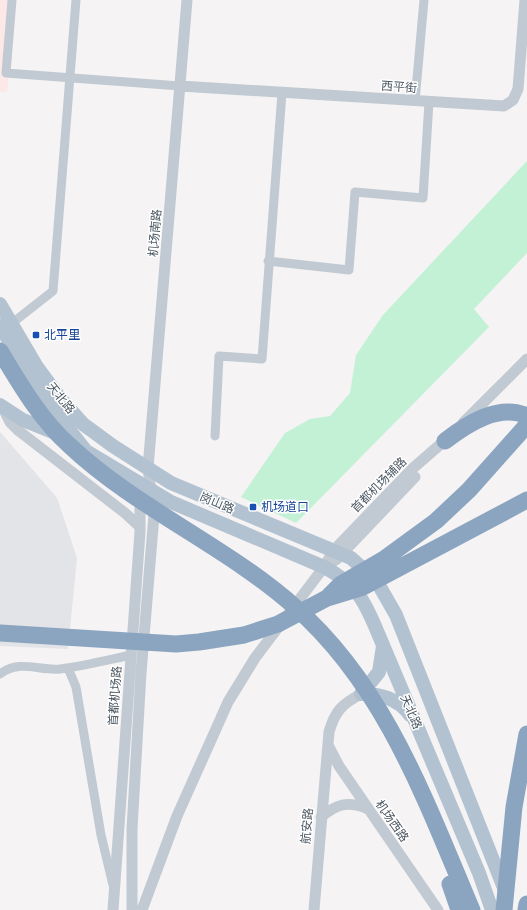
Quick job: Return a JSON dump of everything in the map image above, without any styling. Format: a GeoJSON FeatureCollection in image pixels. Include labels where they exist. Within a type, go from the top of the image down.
{"type":"FeatureCollection","features":[{"type":"Feature","properties":{"kind":"highway"},"geometry":{"type":"LineString","coordinates":[[0,351],[28,395],[55,431],[68,445],[120,487],[223,552],[271,587],[296,608],[338,651],[376,704],[396,738],[425,800],[472,910]]}},
{"type":"Feature","properties":{"kind":"highway"},"geometry":{"type":"LineString","coordinates":[[0,372],[34,422],[62,452],[89,476],[143,514],[242,577],[278,605],[321,647],[357,693],[382,734],[420,812],[459,910]]}},
{"type":"Feature","properties":{"kind":"highway"},"geometry":{"type":"LineString","coordinates":[[445,441],[472,421],[490,416],[515,413],[527,416]]}},
{"type":"Feature","properties":{"kind":"highway"},"geometry":{"type":"LineString","coordinates":[[327,598],[341,584],[384,559],[436,522],[468,490],[527,425]]}},
{"type":"Feature","properties":{"kind":"highway"},"geometry":{"type":"LineString","coordinates":[[0,633],[160,644],[199,642],[244,635],[278,624],[327,598],[363,587],[527,500]]}},
{"type":"Feature","properties":{"kind":"highway"},"geometry":{"type":"LineString","coordinates":[[504,910],[514,807],[527,734]]}},
{"type":"Feature","properties":{"kind":"highway"},"geometry":{"type":"LineString","coordinates":[[526,910],[527,904]]}},
{"type":"Feature","properties":{"kind":"main road","name":"天北路"},"geometry":{"type":"LineString","coordinates":[[0,304],[5,325],[40,391],[86,450]]}},
{"type":"Feature","properties":{"kind":"main road","name":"天北路"},"geometry":{"type":"LineString","coordinates":[[5,325],[72,413],[92,431],[148,468]]}},
{"type":"Feature","properties":{"kind":"main road","name":"天北路"},"geometry":{"type":"LineString","coordinates":[[1,406],[23,420],[70,439],[146,487]]}},
{"type":"Feature","properties":{"kind":"main road","name":"岗山路"},"geometry":{"type":"LineString","coordinates":[[148,468],[171,483],[303,539],[338,552]]}},
{"type":"Feature","properties":{"kind":"main road","name":"岗山路"},"geometry":{"type":"LineString","coordinates":[[146,487],[171,502],[324,567]]}},
{"type":"Feature","properties":{"kind":"main road","name":"天北路"},"geometry":{"type":"LineString","coordinates":[[338,552],[360,566],[372,576],[388,599],[512,910]]}},
{"type":"Feature","properties":{"kind":"main road","name":"天北路"},"geometry":{"type":"LineString","coordinates":[[324,567],[341,577],[356,591],[367,608],[478,873],[492,910]]}},
{"type":"Feature","properties":{"kind":"main road"},"geometry":{"type":"LineString","coordinates":[[361,694],[379,672],[383,645]]}},
{"type":"Feature","properties":{"kind":"main road"},"geometry":{"type":"LineString","coordinates":[[361,694],[386,697],[398,703],[407,711],[416,724]]}},
{"type":"Feature","properties":{"kind":"street"},"geometry":{"type":"LineString","coordinates":[[12,0],[6,73],[180,86]]}},
{"type":"Feature","properties":{"kind":"street"},"geometry":{"type":"LineString","coordinates":[[5,325],[53,291],[76,0]]}},
{"type":"Feature","properties":{"kind":"street","name":"机场南路"},"geometry":{"type":"LineString","coordinates":[[148,468],[187,0]]}},
{"type":"Feature","properties":{"kind":"street"},"geometry":{"type":"LineString","coordinates":[[415,101],[424,0]]}},
{"type":"Feature","properties":{"kind":"street","name":"西平街"},"geometry":{"type":"LineString","coordinates":[[180,86],[504,106],[513,100],[518,89],[525,0]]}},
{"type":"Feature","properties":{"kind":"street"},"geometry":{"type":"LineString","coordinates":[[215,436],[219,356],[262,359],[268,261],[282,93]]}},
{"type":"Feature","properties":{"kind":"street"},"geometry":{"type":"LineString","coordinates":[[268,261],[349,270],[355,192],[423,198],[429,102]]}},
{"type":"Feature","properties":{"kind":"street","name":"首都机场辅路"},"geometry":{"type":"LineString","coordinates":[[338,552],[418,474],[445,441],[527,359]]}},
{"type":"Feature","properties":{"kind":"street"},"geometry":{"type":"LineString","coordinates":[[1,406],[10,422],[19,431],[125,513],[139,526]]}},
{"type":"Feature","properties":{"kind":"street"},"geometry":{"type":"LineString","coordinates":[[146,487],[148,468]]}},
{"type":"Feature","properties":{"kind":"street","name":"首都机场路"},"geometry":{"type":"LineString","coordinates":[[114,910],[139,526],[146,487]]}},
{"type":"Feature","properties":{"kind":"street","name":"首都机场路"},"geometry":{"type":"LineString","coordinates":[[132,910],[132,829],[141,673],[154,515],[146,487]]}},
{"type":"Feature","properties":{"kind":"street"},"geometry":{"type":"LineString","coordinates":[[142,910],[177,816],[228,702],[255,658],[324,567],[334,562],[338,552]]}},
{"type":"Feature","properties":{"kind":"street"},"geometry":{"type":"LineString","coordinates":[[0,674],[10,668],[18,666],[58,669],[131,655]]}},
{"type":"Feature","properties":{"kind":"street"},"geometry":{"type":"LineString","coordinates":[[68,668],[76,687],[102,835],[115,894]]}},
{"type":"Feature","properties":{"kind":"street","name":"航安路"},"geometry":{"type":"LineString","coordinates":[[314,910],[329,732],[336,712],[349,700],[361,694]]}},
{"type":"Feature","properties":{"kind":"street","name":"机场西路"},"geometry":{"type":"LineString","coordinates":[[328,744],[339,766],[366,808],[438,910]]}},
{"type":"Feature","properties":{"kind":"street"},"geometry":{"type":"LineString","coordinates":[[321,817],[330,810],[342,804],[352,803],[366,808]]}},
{"type":"Feature","properties":{"kind":"shaded area"},"geometry":{"type":"Polygon","coordinates":[[[0,0],[15,0],[7,92],[0,92],[0,0]]]}},
{"type":"Feature","properties":{"kind":"shaded area"},"geometry":{"type":"Polygon","coordinates":[[[0,432],[57,498],[77,558],[68,649],[0,646],[0,432]]]}},
{"type":"Feature","properties":{"kind":"green space"},"geometry":{"type":"Polygon","coordinates":[[[527,161],[527,253],[474,309],[489,327],[296,523],[241,497],[285,433],[310,419],[330,416],[350,393],[356,355],[383,315],[527,161]]]}},
{"type":"Feature","properties":{"kind":"place","name":"北平里"},"geometry":{"type":"Point","coordinates":[36,335]}},
{"type":"Feature","properties":{"kind":"place","name":"机场道口"},"geometry":{"type":"Point","coordinates":[253,507]}}]}
